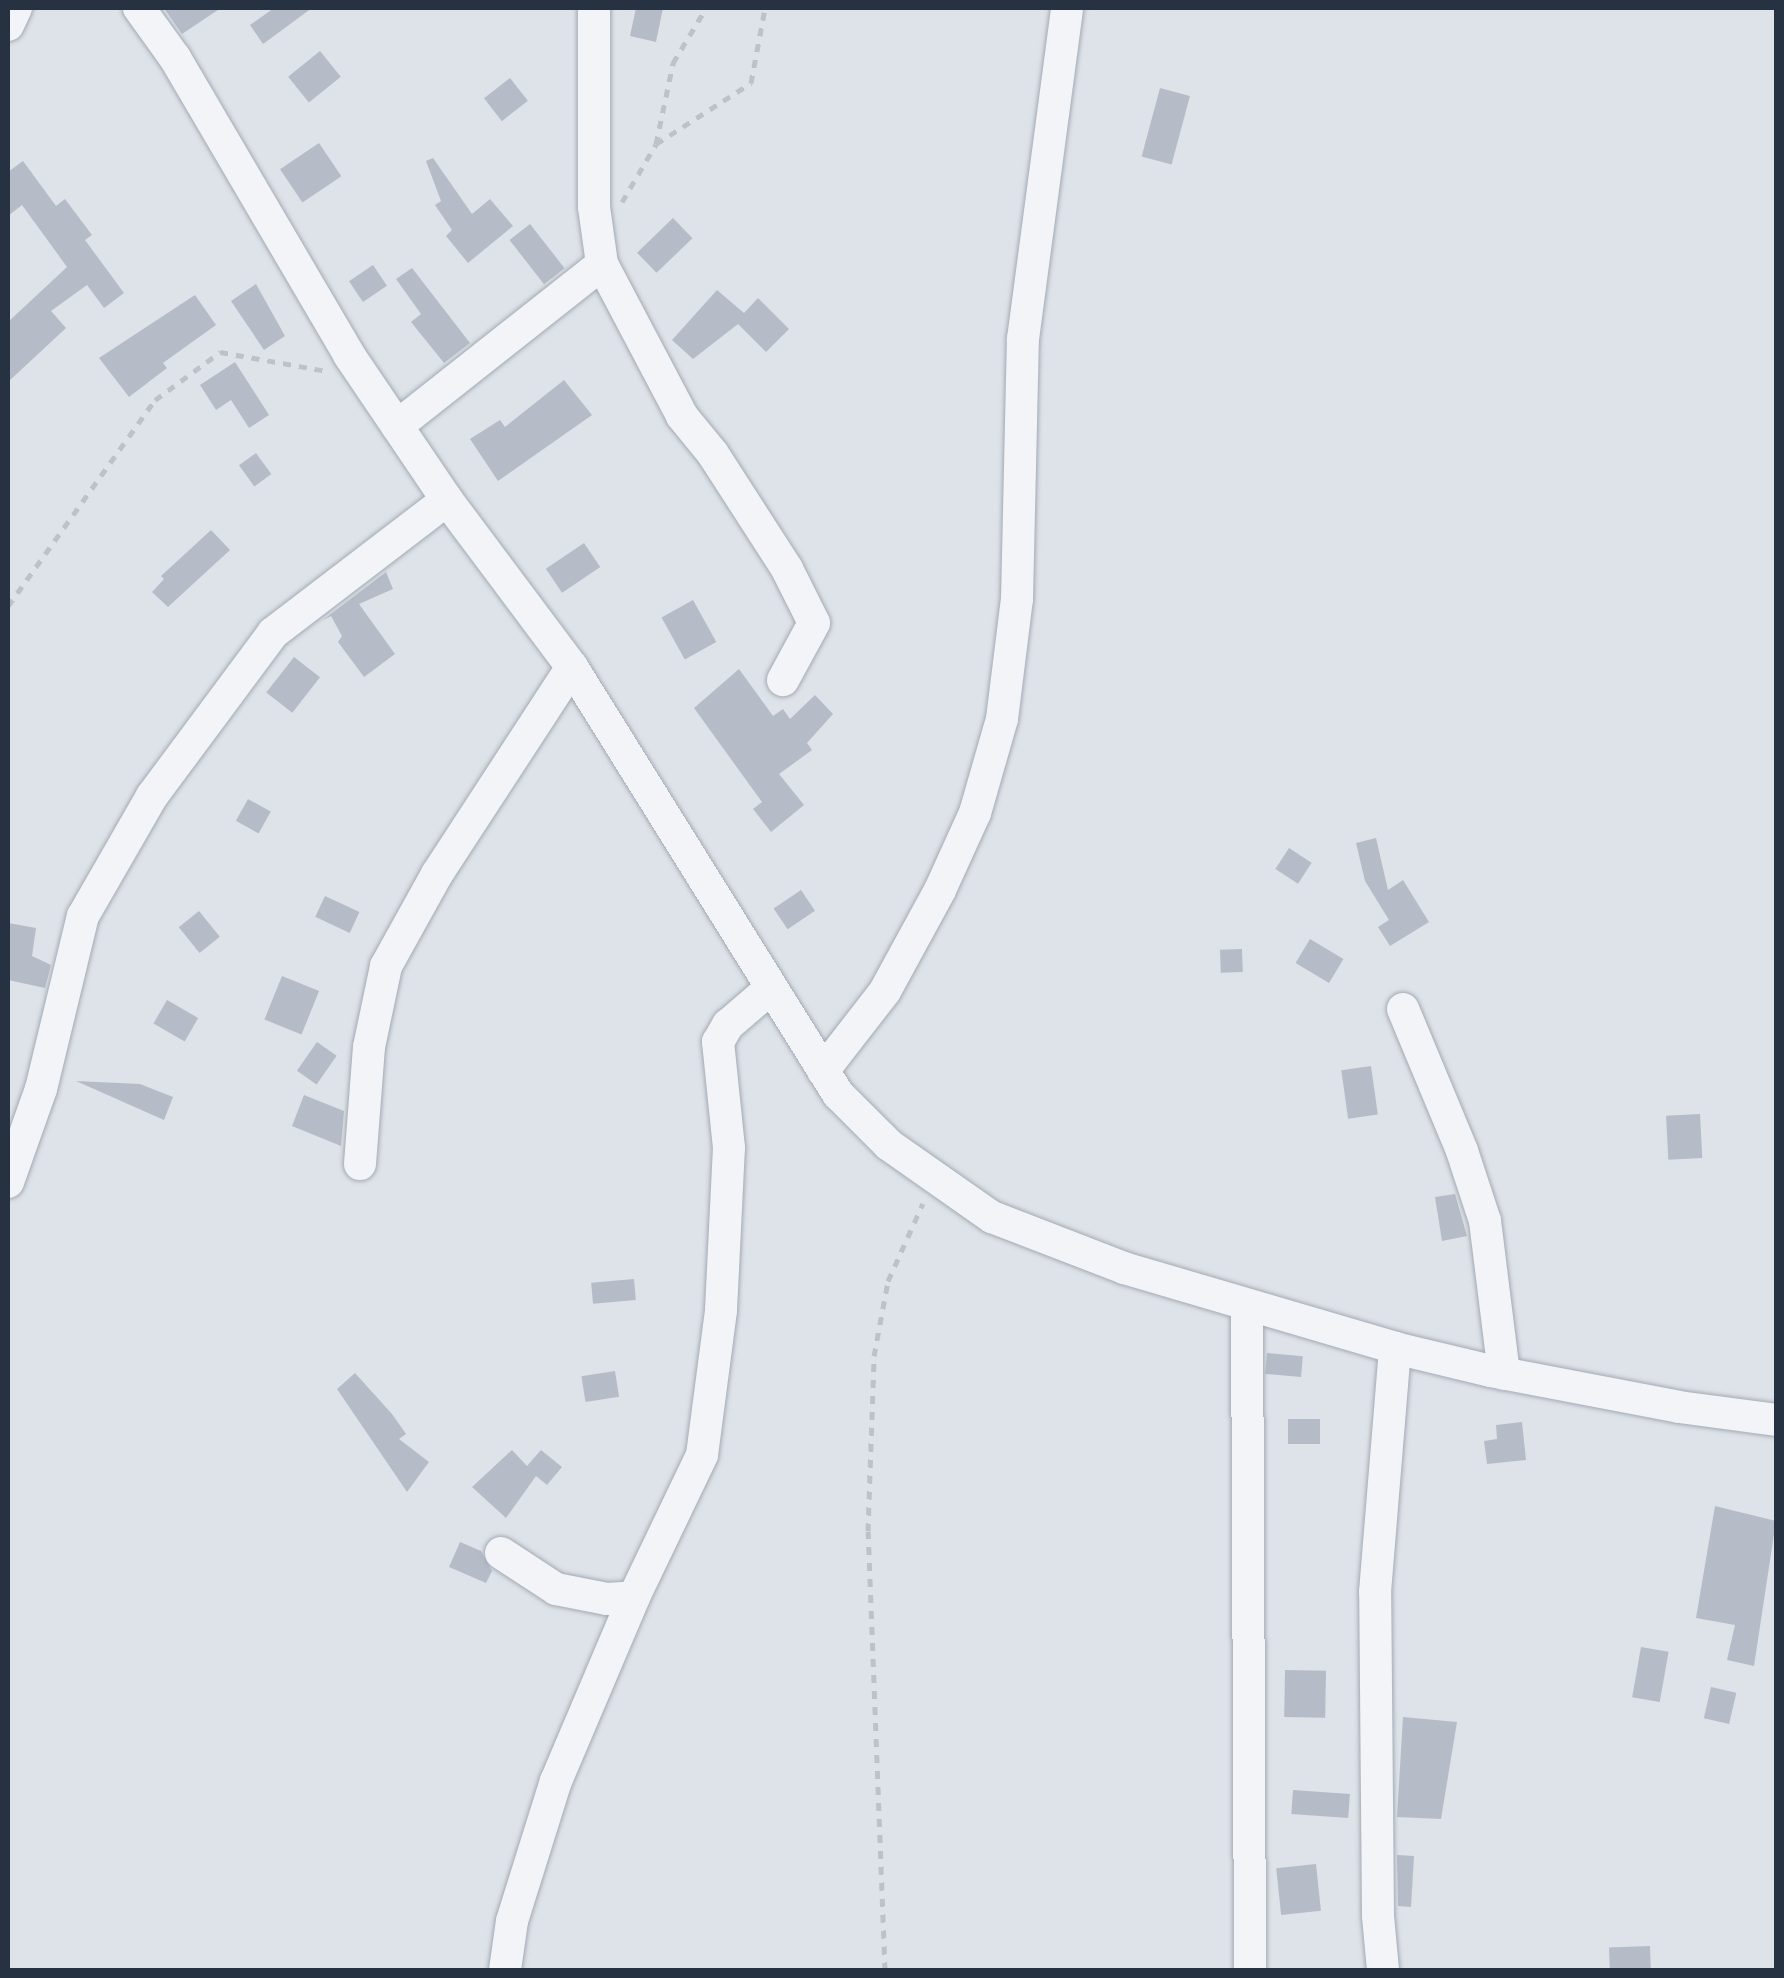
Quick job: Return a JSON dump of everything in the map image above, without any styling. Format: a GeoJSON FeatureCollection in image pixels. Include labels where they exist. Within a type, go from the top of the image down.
{"type":"FeatureCollection","features":[{"type":"Feature","properties":{"kind":"street"},"geometry":{"type":"LineString","coordinates":[[8,25],[16,8]]}},
{"type":"Feature","properties":{"kind":"street"},"geometry":{"type":"LineString","coordinates":[[140,8],[175,58],[349,354],[447,500],[572,667],[823,1071],[855,1116],[992,1217],[1124,1268],[1394,1348],[1504,1374],[1678,1407],[1776,1420]]}},
{"type":"Feature","properties":{"kind":"street"},"geometry":{"type":"LineString","coordinates":[[594,8],[594,207],[602,264],[682,416],[713,454],[787,569],[814,622],[783,680]]}},
{"type":"Feature","properties":{"kind":"street"},"geometry":{"type":"LineString","coordinates":[[823,1071],[885,990],[940,890],[976,813],[1002,719],[1016,599],[1023,339],[1067,8]]}},
{"type":"Feature","properties":{"kind":"street"},"geometry":{"type":"LineString","coordinates":[[397,426],[602,264]]}},
{"type":"Feature","properties":{"kind":"street"},"geometry":{"type":"LineString","coordinates":[[8,1182],[41,1090],[83,916],[152,796],[274,632],[447,500]]}},
{"type":"Feature","properties":{"kind":"street"},"geometry":{"type":"LineString","coordinates":[[360,1164],[369,1047],[386,966],[437,874],[572,667]]}},
{"type":"Feature","properties":{"kind":"street"},"geometry":{"type":"LineString","coordinates":[[505,1970],[512,1921],[556,1781],[634,1598],[702,1454],[721,1310],[729,1148],[718,1042],[728,1024],[771,988]]}},
{"type":"Feature","properties":{"kind":"street"},"geometry":{"type":"LineString","coordinates":[[1403,1009],[1462,1151],[1485,1221],[1504,1374]]}},
{"type":"Feature","properties":{"kind":"street"},"geometry":{"type":"LineString","coordinates":[[1247,1304],[1250,1970]]}},
{"type":"Feature","properties":{"kind":"street"},"geometry":{"type":"LineString","coordinates":[[1383,1970],[1378,1916],[1375,1592],[1394,1348]]}},
{"type":"Feature","properties":{"kind":"street"},"geometry":{"type":"LineString","coordinates":[[501,1553],[556,1589],[607,1599],[634,1598]]}},
{"type":"Feature","properties":{"kind":"path"},"geometry":{"type":"LineString","coordinates":[[594,207],[624,201],[656,144],[674,63],[706,8]]}},
{"type":"Feature","properties":{"kind":"path"},"geometry":{"type":"LineString","coordinates":[[656,144],[751,83],[765,8]]}},
{"type":"Feature","properties":{"kind":"path"},"geometry":{"type":"LineString","coordinates":[[8,606],[155,400],[220,352],[328,372],[349,354]]}},
{"type":"Feature","properties":{"kind":"path"},"geometry":{"type":"LineString","coordinates":[[885,1970],[868,1531],[874,1356],[888,1282],[935,1177]]}},
{"type":"Feature","properties":{"kind":"building"},"geometry":{"type":"Polygon","coordinates":[[[164,8],[221,8],[182,34],[164,8]]]}},
{"type":"Feature","properties":{"kind":"building"},"geometry":{"type":"Polygon","coordinates":[[[274,8],[312,8],[263,44],[250,25],[274,8]]]}},
{"type":"Feature","properties":{"kind":"building"},"geometry":{"type":"Polygon","coordinates":[[[636,8],[663,8],[656,42],[630,36],[636,8]]]}},
{"type":"Feature","properties":{"kind":"building"},"geometry":{"type":"Polygon","coordinates":[[[320,51],[341,77],[309,102],[288,77],[320,51]]]}},
{"type":"Feature","properties":{"kind":"building"},"geometry":{"type":"Polygon","coordinates":[[[510,78],[528,101],[502,121],[484,98],[510,78]]]}},
{"type":"Feature","properties":{"kind":"building"},"geometry":{"type":"Polygon","coordinates":[[[1160,88],[1190,96],[1172,165],[1142,157],[1160,88]]]}},
{"type":"Feature","properties":{"kind":"building"},"geometry":{"type":"Polygon","coordinates":[[[319,143],[341,176],[302,202],[280,169],[319,143]]]}},
{"type":"Feature","properties":{"kind":"building"},"geometry":{"type":"Polygon","coordinates":[[[433,158],[472,214],[490,199],[513,226],[468,263],[446,236],[452,230],[435,205],[441,201],[426,161],[433,158]]]}},
{"type":"Feature","properties":{"kind":"building"},"geometry":{"type":"Polygon","coordinates":[[[23,161],[56,206],[65,199],[92,235],[85,240],[124,293],[104,308],[87,285],[51,311],[66,328],[8,382],[8,322],[67,267],[22,205],[8,216],[8,172],[23,161]]]}},
{"type":"Feature","properties":{"kind":"building"},"geometry":{"type":"Polygon","coordinates":[[[673,218],[692,238],[656,273],[637,253],[673,218]]]}},
{"type":"Feature","properties":{"kind":"building"},"geometry":{"type":"Polygon","coordinates":[[[530,224],[564,268],[544,284],[510,240],[530,224]]]}},
{"type":"Feature","properties":{"kind":"building"},"geometry":{"type":"Polygon","coordinates":[[[373,265],[387,286],[363,302],[349,281],[373,265]]]}},
{"type":"Feature","properties":{"kind":"building"},"geometry":{"type":"Polygon","coordinates":[[[412,268],[470,343],[444,363],[411,322],[421,314],[396,279],[412,268]]]}},
{"type":"Feature","properties":{"kind":"building"},"geometry":{"type":"Polygon","coordinates":[[[256,284],[285,336],[264,350],[231,301],[256,284]]]}},
{"type":"Feature","properties":{"kind":"building"},"geometry":{"type":"Polygon","coordinates":[[[717,290],[744,313],[758,298],[789,329],[766,352],[738,324],[693,359],[672,340],[717,290]]]}},
{"type":"Feature","properties":{"kind":"building"},"geometry":{"type":"Polygon","coordinates":[[[195,295],[216,325],[163,363],[167,368],[129,397],[99,358],[195,295]]]}},
{"type":"Feature","properties":{"kind":"building"},"geometry":{"type":"Polygon","coordinates":[[[235,362],[269,415],[249,428],[231,400],[216,410],[200,385],[235,362]]]}},
{"type":"Feature","properties":{"kind":"building"},"geometry":{"type":"Polygon","coordinates":[[[564,380],[592,415],[498,481],[470,439],[500,420],[505,427],[564,380]]]}},
{"type":"Feature","properties":{"kind":"building"},"geometry":{"type":"Polygon","coordinates":[[[256,453],[271,474],[254,486],[239,465],[256,453]]]}},
{"type":"Feature","properties":{"kind":"building"},"geometry":{"type":"Polygon","coordinates":[[[211,530],[230,550],[168,607],[152,592],[164,579],[161,576],[211,530]]]}},
{"type":"Feature","properties":{"kind":"building"},"geometry":{"type":"Polygon","coordinates":[[[584,543],[600,567],[562,593],[546,569],[584,543]]]}},
{"type":"Feature","properties":{"kind":"building"},"geometry":{"type":"Polygon","coordinates":[[[386,572],[393,589],[359,604],[395,654],[364,677],[338,642],[342,636],[331,616],[323,620],[386,572]]]}},
{"type":"Feature","properties":{"kind":"building"},"geometry":{"type":"Polygon","coordinates":[[[693,600],[716,642],[685,659],[662,617],[693,600]]]}},
{"type":"Feature","properties":{"kind":"building"},"geometry":{"type":"Polygon","coordinates":[[[294,657],[320,677],[292,713],[266,692],[294,657]]]}},
{"type":"Feature","properties":{"kind":"building"},"geometry":{"type":"Polygon","coordinates":[[[739,669],[773,716],[783,709],[790,719],[815,695],[833,714],[807,743],[812,750],[779,774],[804,805],[771,832],[753,809],[762,802],[694,708],[739,669]]]}},
{"type":"Feature","properties":{"kind":"building"},"geometry":{"type":"Polygon","coordinates":[[[248,799],[271,812],[259,833],[236,821],[248,799]]]}},
{"type":"Feature","properties":{"kind":"building"},"geometry":{"type":"Polygon","coordinates":[[[1376,838],[1388,890],[1403,880],[1429,922],[1390,946],[1378,927],[1389,920],[1365,881],[1356,843],[1376,838]]]}},
{"type":"Feature","properties":{"kind":"building"},"geometry":{"type":"Polygon","coordinates":[[[1289,848],[1312,863],[1298,884],[1275,869],[1289,848]]]}},
{"type":"Feature","properties":{"kind":"building"},"geometry":{"type":"Polygon","coordinates":[[[801,890],[815,911],[788,929],[774,908],[801,890]]]}},
{"type":"Feature","properties":{"kind":"building"},"geometry":{"type":"Polygon","coordinates":[[[325,896],[359,912],[350,933],[315,917],[325,896]]]}},
{"type":"Feature","properties":{"kind":"building"},"geometry":{"type":"Polygon","coordinates":[[[199,911],[220,937],[200,953],[179,927],[199,911]]]}},
{"type":"Feature","properties":{"kind":"building"},"geometry":{"type":"Polygon","coordinates":[[[8,923],[36,928],[32,956],[51,965],[45,988],[8,980],[8,923]]]}},
{"type":"Feature","properties":{"kind":"building"},"geometry":{"type":"Polygon","coordinates":[[[1310,939],[1343,959],[1329,983],[1296,963],[1310,939]]]}},
{"type":"Feature","properties":{"kind":"building"},"geometry":{"type":"Polygon","coordinates":[[[1242,949],[1243,972],[1221,973],[1220,950],[1242,949]]]}},
{"type":"Feature","properties":{"kind":"building"},"geometry":{"type":"Polygon","coordinates":[[[282,976],[319,991],[301,1035],[264,1020],[282,976]]]}},
{"type":"Feature","properties":{"kind":"building"},"geometry":{"type":"Polygon","coordinates":[[[167,1000],[198,1018],[185,1041],[154,1023],[167,1000]]]}},
{"type":"Feature","properties":{"kind":"building"},"geometry":{"type":"Polygon","coordinates":[[[317,1042],[337,1056],[317,1084],[297,1071],[317,1042]]]}},
{"type":"Feature","properties":{"kind":"building"},"geometry":{"type":"Polygon","coordinates":[[[1371,1066],[1378,1115],[1348,1119],[1341,1070],[1371,1066]]]}},
{"type":"Feature","properties":{"kind":"building"},"geometry":{"type":"Polygon","coordinates":[[[76,1081],[140,1084],[173,1097],[164,1120],[76,1081]]]}},
{"type":"Feature","properties":{"kind":"building"},"geometry":{"type":"Polygon","coordinates":[[[304,1095],[344,1111],[341,1146],[292,1126],[304,1095]]]}},
{"type":"Feature","properties":{"kind":"building"},"geometry":{"type":"Polygon","coordinates":[[[1700,1114],[1702,1158],[1668,1160],[1666,1116],[1700,1114]]]}},
{"type":"Feature","properties":{"kind":"building"},"geometry":{"type":"Polygon","coordinates":[[[1455,1194],[1467,1236],[1442,1241],[1435,1197],[1455,1194]]]}},
{"type":"Feature","properties":{"kind":"building"},"geometry":{"type":"Polygon","coordinates":[[[634,1279],[636,1300],[593,1304],[591,1283],[634,1279]]]}},
{"type":"Feature","properties":{"kind":"building"},"geometry":{"type":"Polygon","coordinates":[[[1267,1353],[1303,1356],[1301,1377],[1265,1374],[1267,1353]]]}},
{"type":"Feature","properties":{"kind":"building"},"geometry":{"type":"Polygon","coordinates":[[[615,1371],[619,1397],[585,1402],[581,1376],[615,1371]]]}},
{"type":"Feature","properties":{"kind":"building"},"geometry":{"type":"Polygon","coordinates":[[[355,1373],[406,1434],[399,1439],[429,1462],[407,1492],[337,1389],[355,1373]]]}},
{"type":"Feature","properties":{"kind":"building"},"geometry":{"type":"Polygon","coordinates":[[[1288,1419],[1320,1419],[1320,1444],[1288,1444],[1288,1419]]]}},
{"type":"Feature","properties":{"kind":"building"},"geometry":{"type":"Polygon","coordinates":[[[1522,1422],[1526,1460],[1487,1464],[1484,1441],[1497,1439],[1496,1425],[1522,1422]]]}},
{"type":"Feature","properties":{"kind":"building"},"geometry":{"type":"Polygon","coordinates":[[[512,1450],[527,1466],[541,1450],[562,1467],[547,1485],[536,1476],[506,1518],[472,1487],[512,1450]]]}},
{"type":"Feature","properties":{"kind":"building"},"geometry":{"type":"Polygon","coordinates":[[[1715,1506],[1776,1521],[1754,1666],[1727,1660],[1735,1625],[1696,1618],[1715,1506]]]}},
{"type":"Feature","properties":{"kind":"building"},"geometry":{"type":"Polygon","coordinates":[[[460,1542],[481,1551],[492,1571],[486,1583],[449,1567],[460,1542]]]}},
{"type":"Feature","properties":{"kind":"building"},"geometry":{"type":"Polygon","coordinates":[[[1641,1647],[1669,1652],[1660,1702],[1632,1697],[1641,1647]]]}},
{"type":"Feature","properties":{"kind":"building"},"geometry":{"type":"Polygon","coordinates":[[[1285,1670],[1326,1671],[1325,1718],[1284,1717],[1285,1670]]]}},
{"type":"Feature","properties":{"kind":"building"},"geometry":{"type":"Polygon","coordinates":[[[1711,1687],[1736,1693],[1729,1724],[1704,1718],[1711,1687]]]}},
{"type":"Feature","properties":{"kind":"building"},"geometry":{"type":"Polygon","coordinates":[[[1403,1717],[1457,1722],[1441,1819],[1397,1817],[1403,1717]]]}},
{"type":"Feature","properties":{"kind":"building"},"geometry":{"type":"Polygon","coordinates":[[[1293,1790],[1350,1794],[1348,1818],[1291,1814],[1293,1790]]]}},
{"type":"Feature","properties":{"kind":"building"},"geometry":{"type":"Polygon","coordinates":[[[1397,1855],[1414,1856],[1411,1907],[1398,1906],[1397,1855]]]}},
{"type":"Feature","properties":{"kind":"building"},"geometry":{"type":"Polygon","coordinates":[[[1316,1864],[1321,1911],[1281,1915],[1276,1868],[1316,1864]]]}},
{"type":"Feature","properties":{"kind":"building"},"geometry":{"type":"Polygon","coordinates":[[[1650,1946],[1651,1970],[1610,1970],[1609,1947],[1650,1946]]]}}]}
